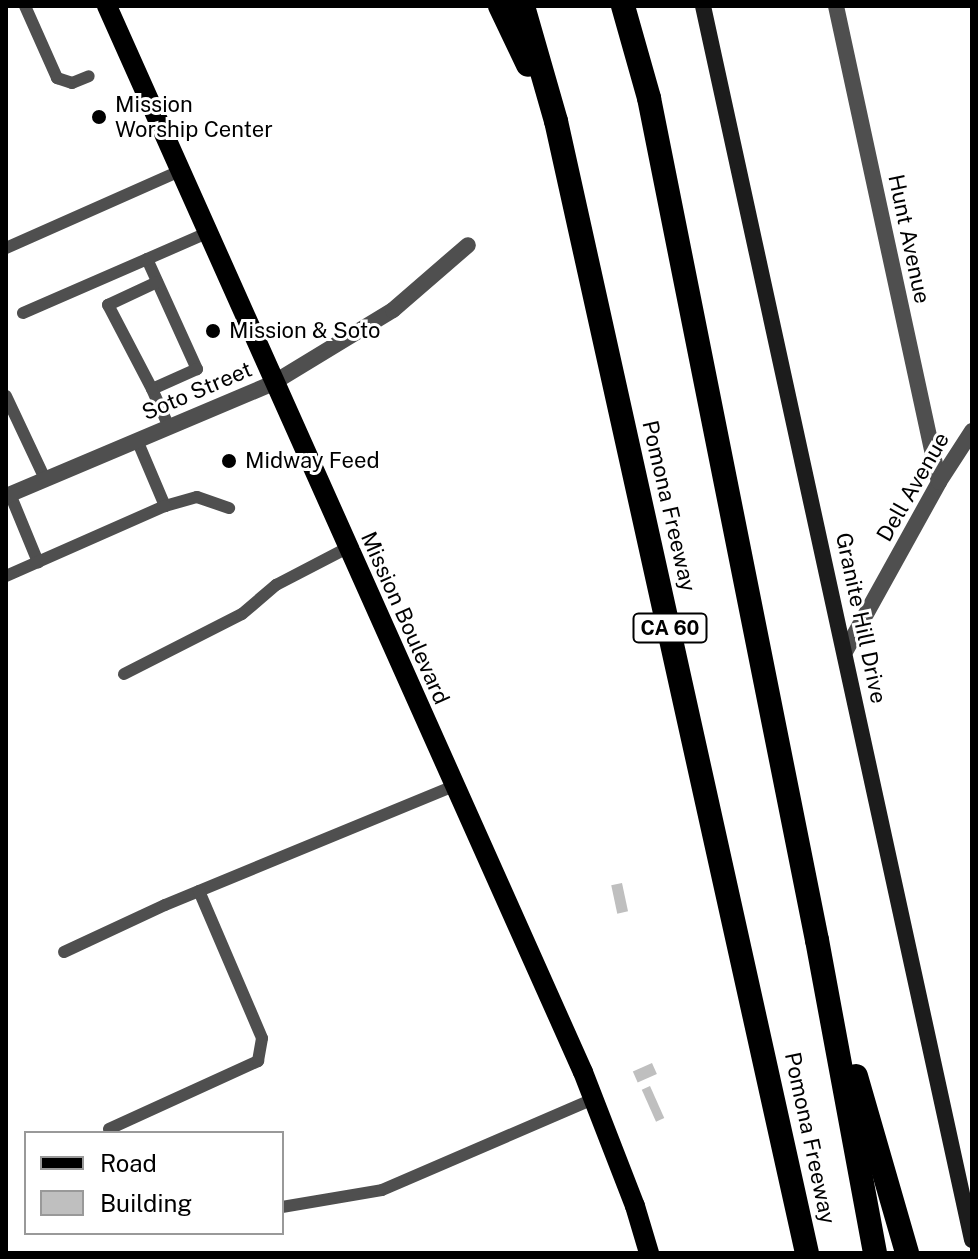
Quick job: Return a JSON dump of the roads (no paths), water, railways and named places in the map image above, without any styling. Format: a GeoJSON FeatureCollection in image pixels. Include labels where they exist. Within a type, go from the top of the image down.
{"type":"FeatureCollection","features":[{"type":"Feature","properties":{"kind":"highway"},"geometry":{"type":"LineString","coordinates":[[500,6],[556,121]]}},
{"type":"Feature","properties":{"kind":"highway","name":"Pomona Freeway"},"geometry":{"type":"LineString","coordinates":[[523,6],[556,121],[807,1253]]}},
{"type":"Feature","properties":{"kind":"highway","name":"Pomona Freeway"},"geometry":{"type":"LineString","coordinates":[[623,6],[649,98],[817,940],[875,1253]]}},
{"type":"Feature","properties":{"kind":"highway"},"geometry":{"type":"LineString","coordinates":[[817,940],[907,1253]]}},
{"type":"Feature","properties":{"kind":"main road","name":"Mission Boulevard"},"geometry":{"type":"LineString","coordinates":[[107,6],[593,1099],[649,1253]]}},
{"type":"Feature","properties":{"kind":"street","name":"Hunt Avenue"},"geometry":{"type":"LineString","coordinates":[[836,6],[939,482]]}},
{"type":"Feature","properties":{"kind":"street","name":"Granite Hill Drive"},"geometry":{"type":"LineString","coordinates":[[707,7],[972,1240]]}},
{"type":"Feature","properties":{"kind":"street","name":"Soto Street"},"geometry":{"type":"LineString","coordinates":[[8,495],[273,383],[393,310],[468,245]]}},
{"type":"Feature","properties":{"kind":"street","name":"Dell Avenue"},"geometry":{"type":"LineString","coordinates":[[846,650],[939,482],[972,431]]}},
{"type":"Feature","properties":{"kind":"lane"},"geometry":{"type":"LineString","coordinates":[[25,6],[57,78],[72,83],[89,76]]}},
{"type":"Feature","properties":{"kind":"lane"},"geometry":{"type":"LineString","coordinates":[[6,248],[180,171]]}},
{"type":"Feature","properties":{"kind":"lane"},"geometry":{"type":"LineString","coordinates":[[23,313],[207,233]]}},
{"type":"Feature","properties":{"kind":"lane"},"geometry":{"type":"LineString","coordinates":[[147,259],[197,369],[152,389]]}},
{"type":"Feature","properties":{"kind":"lane"},"geometry":{"type":"LineString","coordinates":[[157,282],[108,305],[169,427]]}},
{"type":"Feature","properties":{"kind":"lane"},"geometry":{"type":"LineString","coordinates":[[6,396],[45,479]]}},
{"type":"Feature","properties":{"kind":"lane"},"geometry":{"type":"LineString","coordinates":[[137,440],[165,506]]}},
{"type":"Feature","properties":{"kind":"lane"},"geometry":{"type":"LineString","coordinates":[[8,495],[38,562]]}},
{"type":"Feature","properties":{"kind":"lane"},"geometry":{"type":"LineString","coordinates":[[6,576],[165,506],[197,497],[229,508]]}},
{"type":"Feature","properties":{"kind":"lane"},"geometry":{"type":"LineString","coordinates":[[124,674],[242,614],[276,585],[347,548]]}},
{"type":"Feature","properties":{"kind":"lane"},"geometry":{"type":"LineString","coordinates":[[64,952],[199,891],[454,786]]}},
{"type":"Feature","properties":{"kind":"lane"},"geometry":{"type":"LineString","coordinates":[[109,1129],[258,1061],[262,1038],[199,891]]}},
{"type":"Feature","properties":{"kind":"lane"},"geometry":{"type":"LineString","coordinates":[[284,1207],[382,1190],[593,1099]]}},
{"type":"Feature","properties":{"kind":"place","name":"Mission Worship Center"},"geometry":{"type":"Point","coordinates":[99,117]}},
{"type":"Feature","properties":{"kind":"place","name":"Mission & Soto"},"geometry":{"type":"Point","coordinates":[213,331]}},
{"type":"Feature","properties":{"kind":"place","name":"Midway Feed"},"geometry":{"type":"Point","coordinates":[229,461]}}]}
